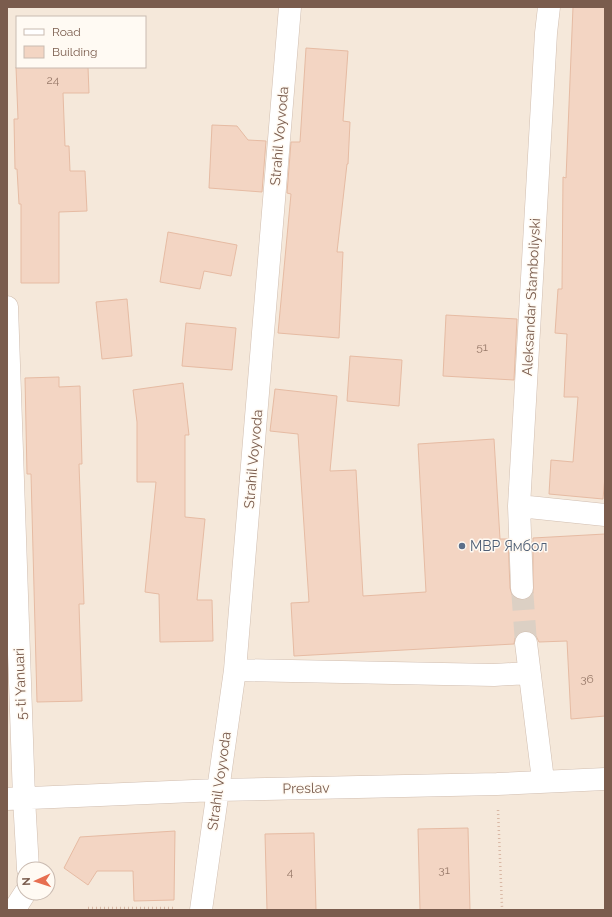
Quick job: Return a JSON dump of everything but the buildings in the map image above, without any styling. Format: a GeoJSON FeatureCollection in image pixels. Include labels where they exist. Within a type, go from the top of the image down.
{"type":"FeatureCollection","features":[{"type":"Feature","properties":{"kind":"street","name":"Strahil Voyvoda"},"geometry":{"type":"LineString","coordinates":[[201,909],[235,670],[290,7]]}},
{"type":"Feature","properties":{"kind":"street","name":"Aleksandar Stamboliyski"},"geometry":{"type":"LineString","coordinates":[[522,588],[519,506],[546,33],[549,7]]}},
{"type":"Feature","properties":{"kind":"street","name":"5-ti Yanuari"},"geometry":{"type":"LineString","coordinates":[[7,308],[16,798],[27,861]]}},
{"type":"Feature","properties":{"kind":"street"},"geometry":{"type":"LineString","coordinates":[[519,506],[605,514]]}},
{"type":"Feature","properties":{"kind":"street"},"geometry":{"type":"LineString","coordinates":[[526,643],[528,673],[543,780]]}},
{"type":"Feature","properties":{"kind":"street"},"geometry":{"type":"LineString","coordinates":[[235,670],[494,675],[528,673]]}},
{"type":"Feature","properties":{"kind":"street","name":"Preslav"},"geometry":{"type":"LineString","coordinates":[[16,798],[217,790],[497,784],[543,780],[605,779]]}},
{"type":"Feature","properties":{"kind":"street"},"geometry":{"type":"LineString","coordinates":[[14,910],[20,901]]}},
{"type":"Feature","properties":{"kind":"path"},"geometry":{"type":"LineString","coordinates":[[497,784],[502,907]]}},
{"type":"Feature","properties":{"kind":"path"},"geometry":{"type":"LineString","coordinates":[[88,908],[201,909]]}},
{"type":"Feature","properties":{"kind":"shaded area"},"geometry":{"type":"Polygon","coordinates":[[[7,7],[605,7],[605,910],[7,910],[7,7]]]}},
{"type":"Feature","properties":{"kind":"tunnel"},"geometry":{"type":"LineString","coordinates":[[522,588],[526,643]]}},
{"type":"Feature","properties":{"kind":"place","name":"МВР Ямбол"},"geometry":{"type":"Point","coordinates":[462,546]}}]}
